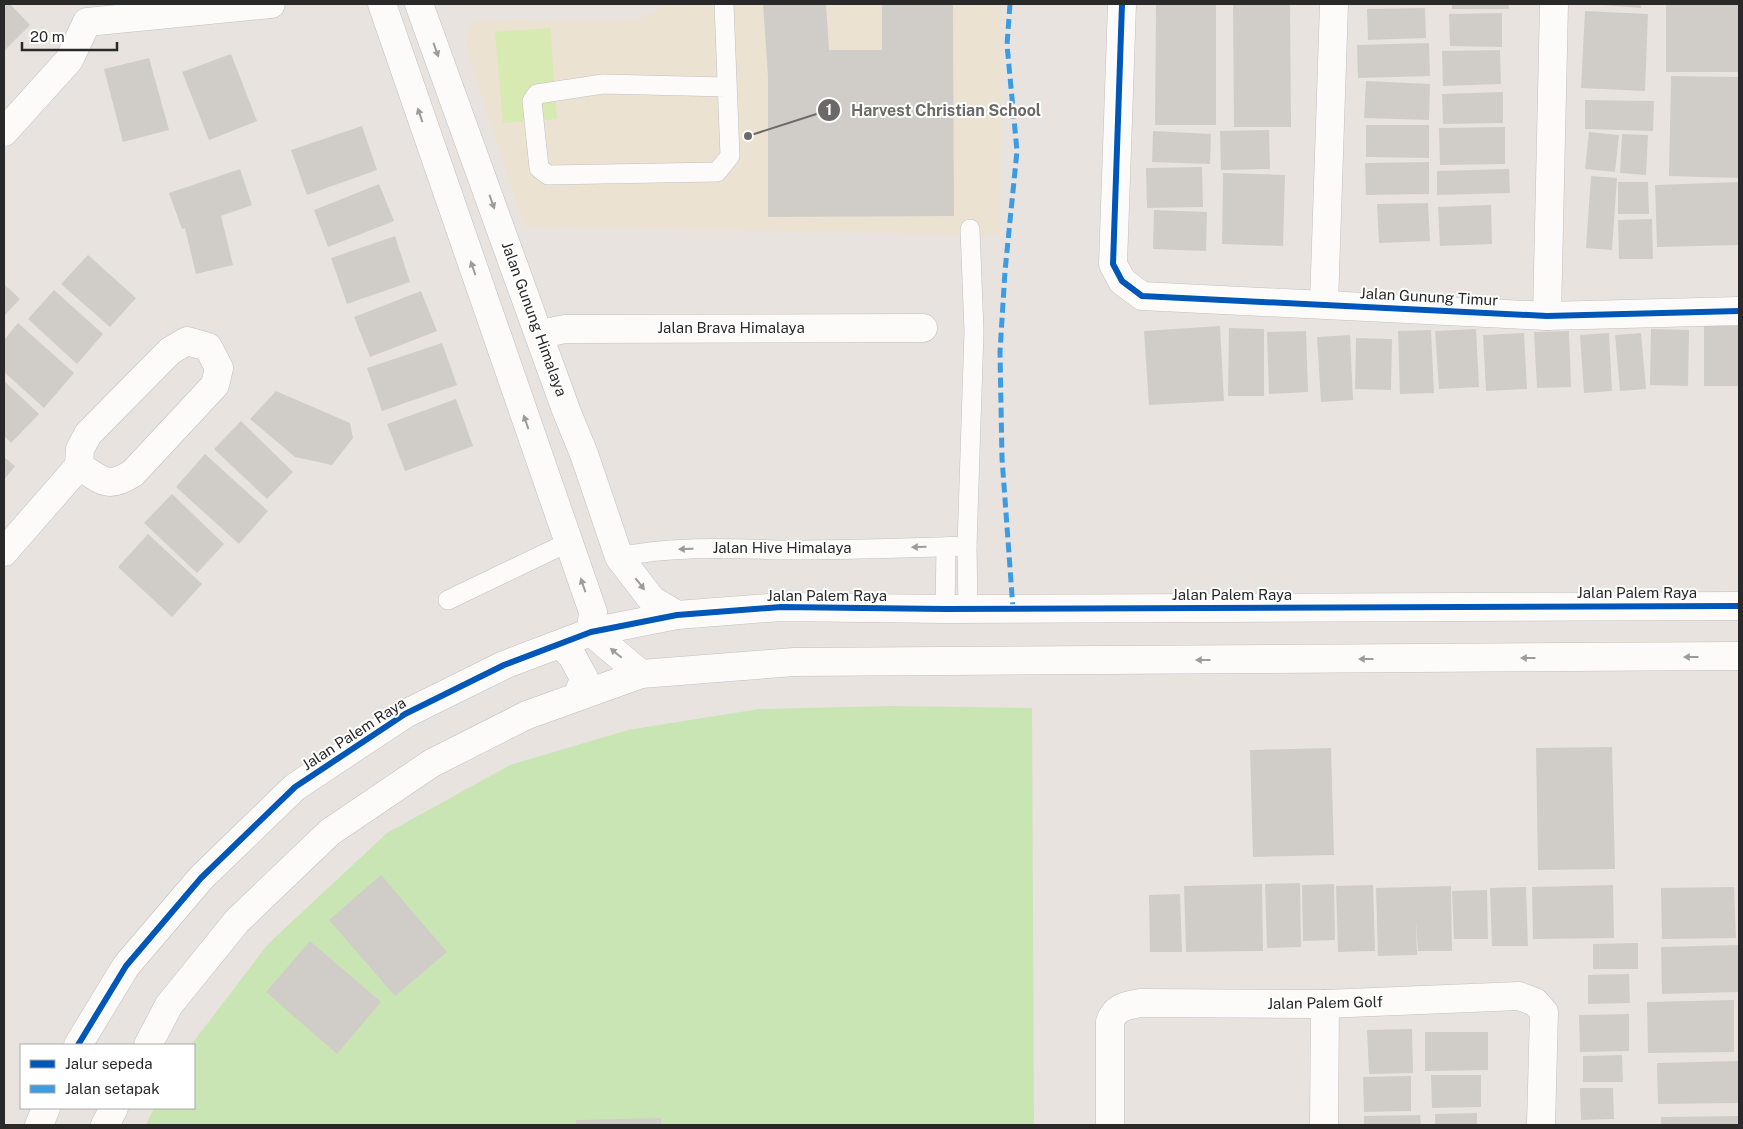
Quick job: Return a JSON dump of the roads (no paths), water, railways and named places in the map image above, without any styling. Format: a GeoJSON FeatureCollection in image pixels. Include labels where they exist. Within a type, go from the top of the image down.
{"type":"FeatureCollection","features":[{"type":"Feature","properties":{"kind":"street"},"geometry":{"type":"LineString","coordinates":[[4,132],[69,60],[87,13],[271,4]]}},
{"type":"Feature","properties":{"kind":"street"},"geometry":{"type":"LineString","coordinates":[[382,4],[593,612],[591,632],[640,674]]}},
{"type":"Feature","properties":{"kind":"street","name":"Jalan Gunung Himalaya"},"geometry":{"type":"LineString","coordinates":[[419,4],[566,410],[584,454],[596,494],[619,557],[652,600],[677,615]]}},
{"type":"Feature","properties":{"kind":"street","name":"Jalan Gunung Timur"},"geometry":{"type":"LineString","coordinates":[[1122,4],[1113,264],[1122,282],[1142,296],[1547,316],[1739,311]]}},
{"type":"Feature","properties":{"kind":"street"},"geometry":{"type":"LineString","coordinates":[[1324,304],[1334,4]]}},
{"type":"Feature","properties":{"kind":"street"},"geometry":{"type":"LineString","coordinates":[[1547,316],[1554,4]]}},
{"type":"Feature","properties":{"kind":"street","name":"Jalan Brava Himalaya"},"geometry":{"type":"LineString","coordinates":[[540,334],[566,328],[922,328]]}},
{"type":"Feature","properties":{"kind":"street"},"geometry":{"type":"LineString","coordinates":[[4,552],[79,466],[80,449],[88,434],[170,350],[187,341],[208,347],[220,368],[215,385],[133,473],[119,482],[105,482],[79,466]]}},
{"type":"Feature","properties":{"kind":"street"},"geometry":{"type":"LineString","coordinates":[[557,509],[596,494]]}},
{"type":"Feature","properties":{"kind":"street","name":"Jalan Palem Raya"},"geometry":{"type":"LineString","coordinates":[[79,1044],[132,959],[201,878],[295,787],[405,714],[504,664],[561,645],[591,632],[677,615],[781,607],[956,609],[1739,606]]}},
{"type":"Feature","properties":{"kind":"street"},"geometry":{"type":"LineString","coordinates":[[561,645],[572,656],[584,678],[578,696]]}},
{"type":"Feature","properties":{"kind":"street"},"geometry":{"type":"LineString","coordinates":[[149,1044],[169,1005],[237,921],[330,832],[432,763],[527,715],[640,674],[794,662],[1739,656]]}},
{"type":"Feature","properties":{"kind":"street","name":"Jalan Palem Golf"},"geometry":{"type":"LineString","coordinates":[[1110,1125],[1110,1022],[1113,1013],[1123,1006],[1140,1004],[1326,1004],[1519,996],[1535,1002],[1544,1012],[1541,1125]]}},
{"type":"Feature","properties":{"kind":"street"},"geometry":{"type":"LineString","coordinates":[[1324,1125],[1326,1004]]}},
{"type":"Feature","properties":{"kind":"street"},"geometry":{"type":"LineString","coordinates":[[39,1125],[46,1109]]}},
{"type":"Feature","properties":{"kind":"street"},"geometry":{"type":"LineString","coordinates":[[105,1125],[113,1109]]}},
{"type":"Feature","properties":{"kind":"lane"},"geometry":{"type":"LineString","coordinates":[[724,4],[730,156],[717,172],[548,175],[539,168],[532,101],[538,94],[603,84],[726,87]]}},
{"type":"Feature","properties":{"kind":"lane"},"geometry":{"type":"LineString","coordinates":[[956,609],[967,546],[974,331],[970,229]]}},
{"type":"Feature","properties":{"kind":"lane"},"geometry":{"type":"LineString","coordinates":[[448,600],[569,542]]}},
{"type":"Feature","properties":{"kind":"lane","name":"Jalan Hive Himalaya"},"geometry":{"type":"LineString","coordinates":[[619,557],[650,550],[689,548],[790,550],[967,546]]}},
{"type":"Feature","properties":{"kind":"lane"},"geometry":{"type":"LineString","coordinates":[[946,547],[956,609]]}},
{"type":"Feature","properties":{"kind":"place","name":"Harvest Christian School"},"geometry":{"type":"Point","coordinates":[748,136]}}]}
